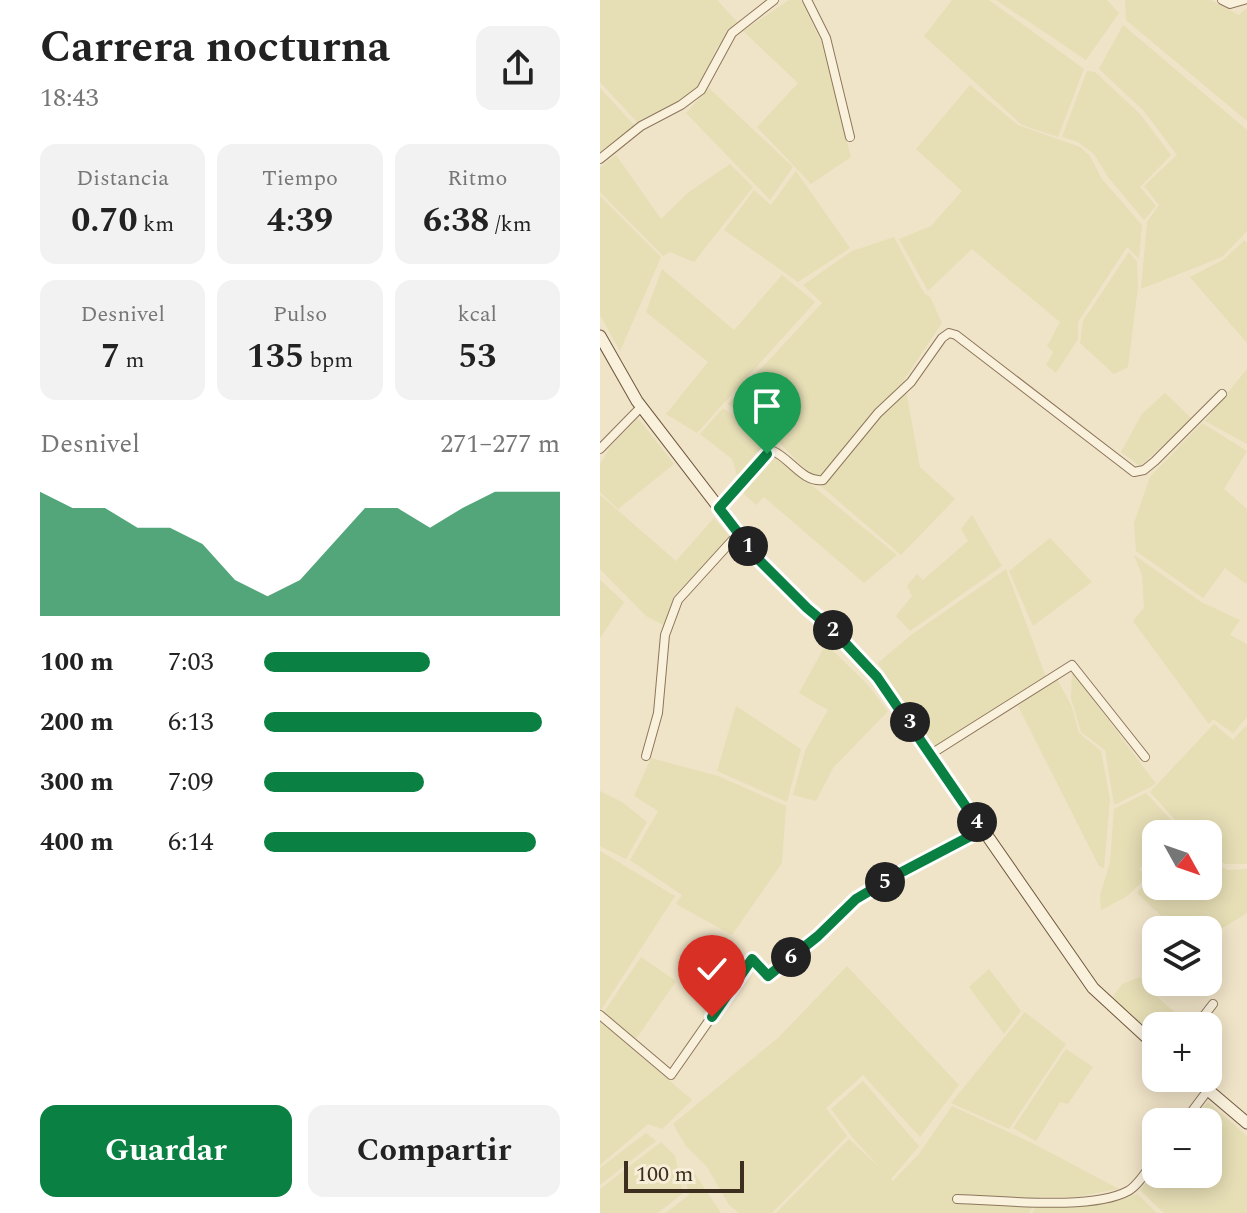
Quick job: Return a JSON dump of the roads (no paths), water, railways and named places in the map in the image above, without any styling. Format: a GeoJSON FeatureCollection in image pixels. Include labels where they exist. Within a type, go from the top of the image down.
{"type":"FeatureCollection","features":[{"type":"Feature","properties":{"kind":"main road"},"geometry":{"type":"LineString","coordinates":[[600,336],[641,407],[738,534],[781,582],[858,654],[877,677],[1093,988],[1142,1033]]}},
{"type":"Feature","properties":{"kind":"main road"},"geometry":{"type":"LineString","coordinates":[[1210,1092],[1247,1123]]}},
{"type":"Feature","properties":{"kind":"street"},"geometry":{"type":"LineString","coordinates":[[600,159],[641,126],[681,105],[701,90],[732,33],[774,0]]}},
{"type":"Feature","properties":{"kind":"street"},"geometry":{"type":"LineString","coordinates":[[807,0],[826,38],[850,137]]}},
{"type":"Feature","properties":{"kind":"street"},"geometry":{"type":"LineString","coordinates":[[1222,0],[1230,4],[1244,0]]}},
{"type":"Feature","properties":{"kind":"street"},"geometry":{"type":"LineString","coordinates":[[719,508],[773,451],[808,477],[815,481],[823,480],[878,413],[911,382],[942,338],[949,333],[956,335],[1045,401],[1134,472],[1144,470],[1155,461],[1222,394]]}},
{"type":"Feature","properties":{"kind":"street"},"geometry":{"type":"LineString","coordinates":[[600,449],[641,407]]}},
{"type":"Feature","properties":{"kind":"street"},"geometry":{"type":"LineString","coordinates":[[646,756],[658,713],[665,635],[678,600],[738,534]]}},
{"type":"Feature","properties":{"kind":"street"},"geometry":{"type":"LineString","coordinates":[[931,754],[1072,665],[1145,757]]}},
{"type":"Feature","properties":{"kind":"street"},"geometry":{"type":"LineString","coordinates":[[600,1015],[671,1075],[752,959],[768,976],[818,936],[856,899],[982,830]]}},
{"type":"Feature","properties":{"kind":"street"},"geometry":{"type":"LineString","coordinates":[[1207,1012],[1213,1004]]}},
{"type":"Feature","properties":{"kind":"street"},"geometry":{"type":"LineString","coordinates":[[957,1199],[1074,1202],[1111,1198],[1132,1189],[1142,1176]]}}]}
